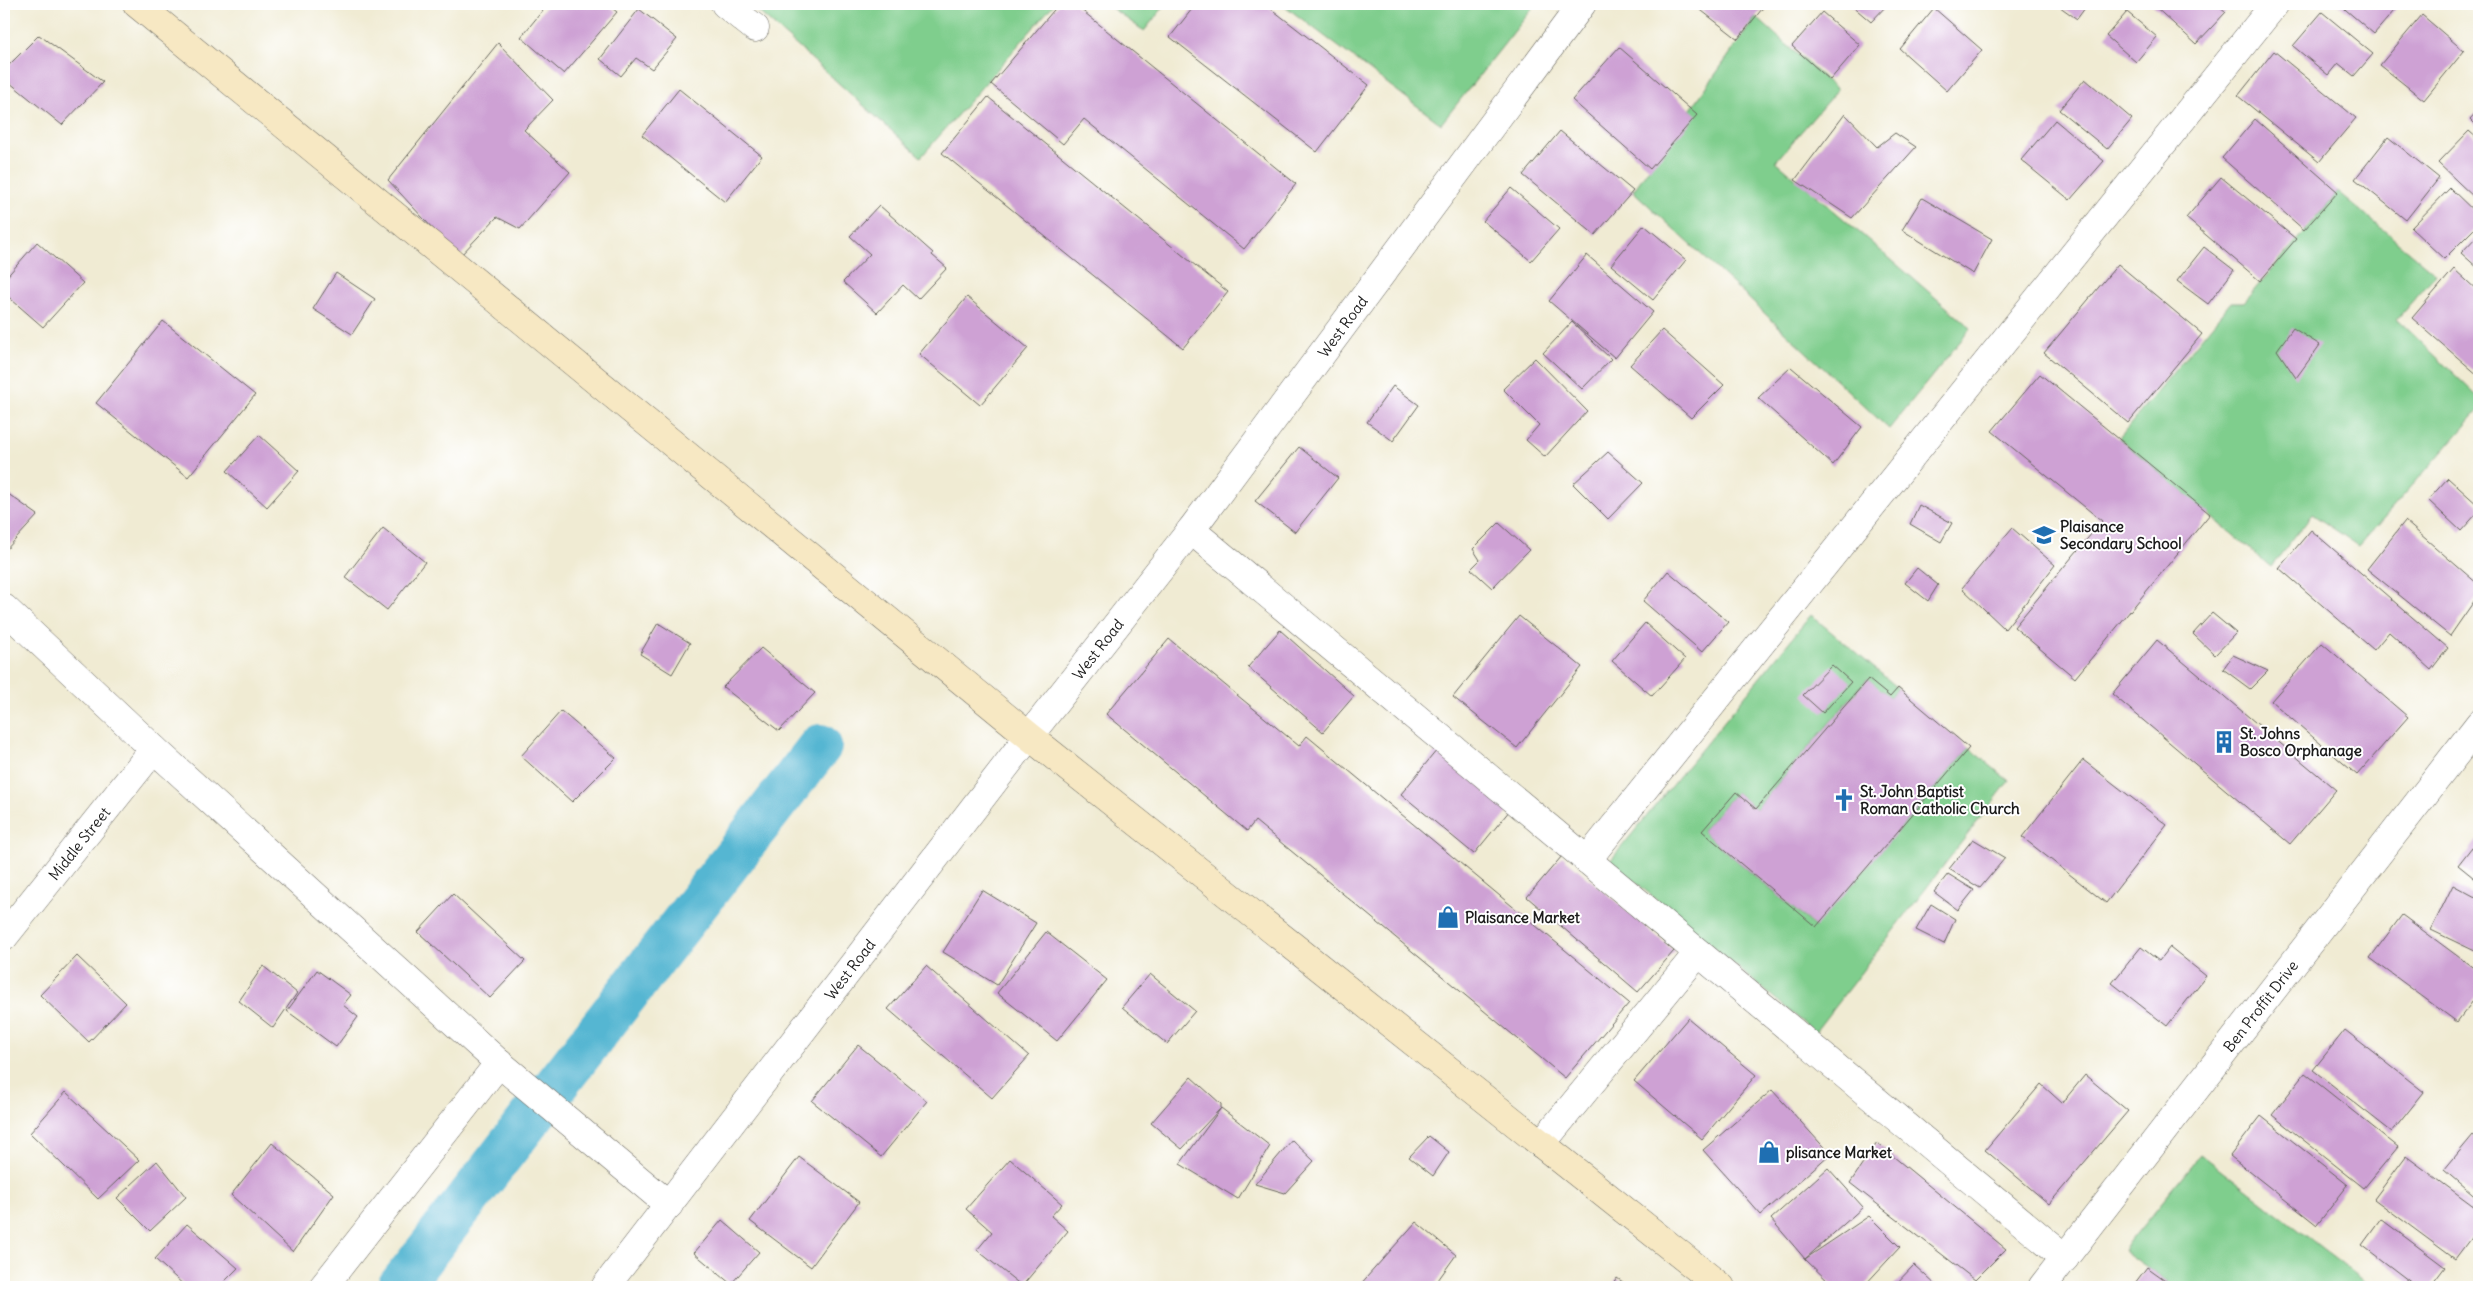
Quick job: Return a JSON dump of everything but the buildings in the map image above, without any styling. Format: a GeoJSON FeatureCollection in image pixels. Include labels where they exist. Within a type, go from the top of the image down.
{"type":"FeatureCollection","features":[{"type":"Feature","properties":{"kind":"main road"},"geometry":{"type":"LineString","coordinates":[[137,4],[1029,736],[1721,1287]]}},
{"type":"Feature","properties":{"kind":"street"},"geometry":{"type":"LineString","coordinates":[[725,4],[755,28]]}},
{"type":"Feature","properties":{"kind":"street","name":"West Road"},"geometry":{"type":"LineString","coordinates":[[605,1287],[1190,530],[1582,4]]}},
{"type":"Feature","properties":{"kind":"street"},"geometry":{"type":"LineString","coordinates":[[1586,860],[2275,4]]}},
{"type":"Feature","properties":{"kind":"street"},"geometry":{"type":"LineString","coordinates":[[1190,530],[2065,1258]]}},
{"type":"Feature","properties":{"kind":"street"},"geometry":{"type":"LineString","coordinates":[[4,608],[154,749],[499,1063],[669,1205]]}},
{"type":"Feature","properties":{"kind":"street","name":"Ben Proffit Drive"},"geometry":{"type":"LineString","coordinates":[[2042,1287],[2479,724]]}},
{"type":"Feature","properties":{"kind":"street","name":"Middle Street"},"geometry":{"type":"LineString","coordinates":[[4,936],[154,749]]}},
{"type":"Feature","properties":{"kind":"street"},"geometry":{"type":"LineString","coordinates":[[1541,1144],[1698,953]]}},
{"type":"Feature","properties":{"kind":"street"},"geometry":{"type":"LineString","coordinates":[[324,1287],[499,1063]]}},
{"type":"Feature","properties":{"kind":"green space"},"geometry":{"type":"Polygon","coordinates":[[[750,4],[1054,4],[921,157],[750,4]]]}},
{"type":"Feature","properties":{"kind":"green space"},"geometry":{"type":"Polygon","coordinates":[[[1106,4],[1166,4],[1144,31],[1106,4]]]}},
{"type":"Feature","properties":{"kind":"green space"},"geometry":{"type":"Polygon","coordinates":[[[1282,4],[1536,4],[1441,124],[1282,4]]]}},
{"type":"Feature","properties":{"kind":"green space"},"geometry":{"type":"Polygon","coordinates":[[[1756,17],[1837,90],[1776,161],[1971,328],[1889,429],[1633,191],[1756,17]]]}},
{"type":"Feature","properties":{"kind":"green space"},"geometry":{"type":"Polygon","coordinates":[[[2338,192],[2436,274],[2397,319],[2479,398],[2479,410],[2359,546],[2312,514],[2271,567],[2119,438],[2231,302],[2244,302],[2338,192]]]}},
{"type":"Feature","properties":{"kind":"green space"},"geometry":{"type":"Polygon","coordinates":[[[1811,615],[1898,688],[1890,697],[1867,679],[1756,809],[1736,792],[1702,831],[1815,927],[1969,748],[2009,781],[1815,1032],[1610,861],[1811,615]]]}},
{"type":"Feature","properties":{"kind":"green space"},"geometry":{"type":"Polygon","coordinates":[[[2201,1154],[2372,1287],[2175,1287],[2123,1250],[2201,1154]]]}},
{"type":"Feature","properties":{"kind":"waterway"},"geometry":{"type":"LineString","coordinates":[[399,1287],[820,746]]}},
{"type":"Feature","properties":{"kind":"place","name":"Plaisance Secondary School"},"geometry":{"type":"Point","coordinates":[2044,535]}},
{"type":"Feature","properties":{"kind":"place","name":"St. Johns Bosco Orphanage"},"geometry":{"type":"Point","coordinates":[2224,742]}},
{"type":"Feature","properties":{"kind":"place","name":"St. John Baptist Roman Catholic Church"},"geometry":{"type":"Point","coordinates":[1844,800]}},
{"type":"Feature","properties":{"kind":"place","name":"Plaisance Market"},"geometry":{"type":"Point","coordinates":[1448,917]}},
{"type":"Feature","properties":{"kind":"place","name":"plisance Market"},"geometry":{"type":"Point","coordinates":[1769,1152]}}]}
